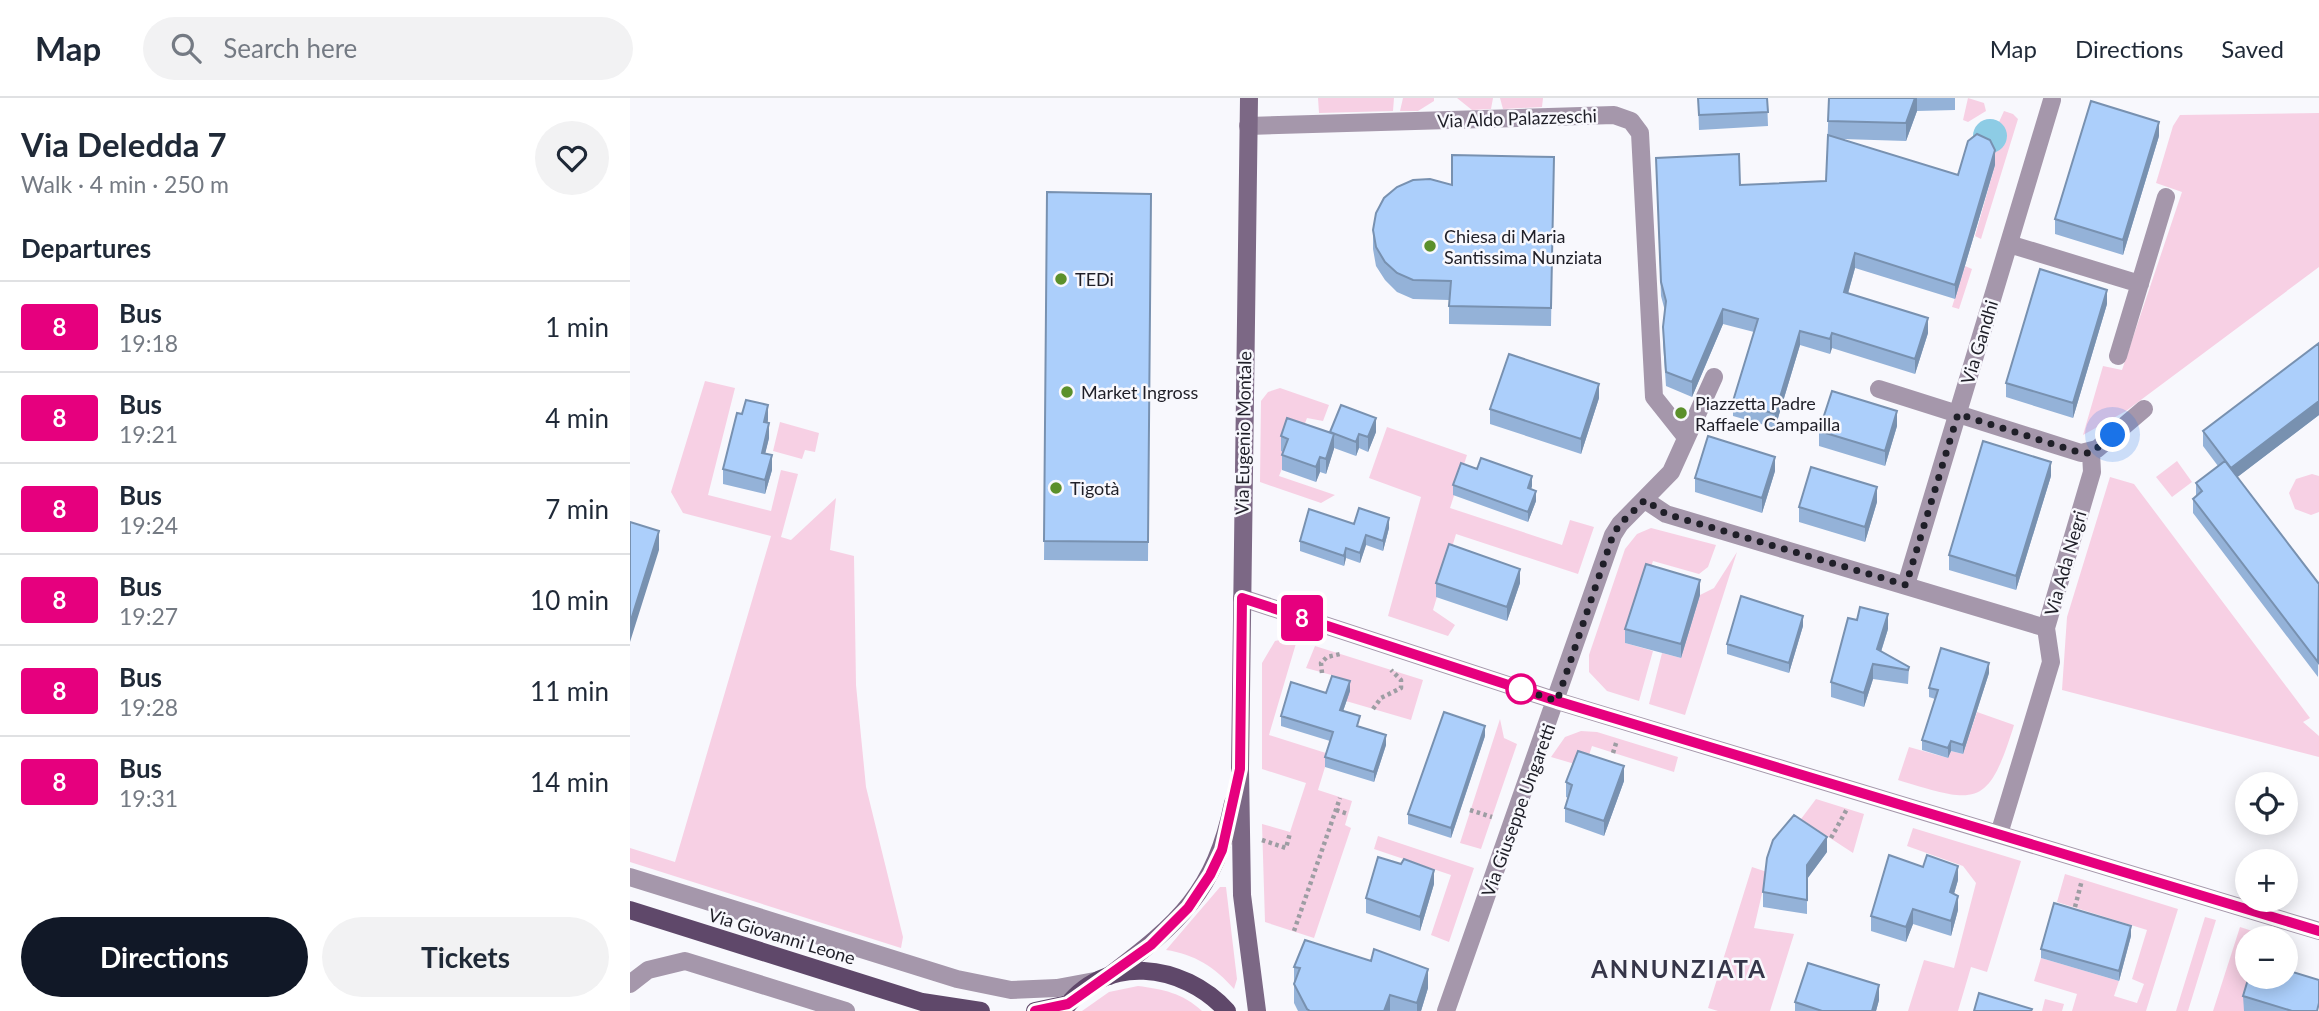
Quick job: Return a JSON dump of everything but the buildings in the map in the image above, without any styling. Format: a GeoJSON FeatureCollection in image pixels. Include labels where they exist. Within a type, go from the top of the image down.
{"type":"FeatureCollection","features":[{"type":"Feature","properties":{"kind":"main road","name":"Via Eugenio Montale"},"geometry":{"type":"LineString","coordinates":[[1240,769],[1249,98]]}},
{"type":"Feature","properties":{"kind":"main road"},"geometry":{"type":"LineString","coordinates":[[1035,1011],[1065,1008],[1151,945],[1188,908],[1210,875],[1222,850],[1240,769]]}},
{"type":"Feature","properties":{"kind":"main road"},"geometry":{"type":"LineString","coordinates":[[1240,769],[1242,895],[1256,1010]]}},
{"type":"Feature","properties":{"kind":"main road","name":"Via Giovanni Leone"},"geometry":{"type":"LineString","coordinates":[[630,910],[922,1002]]}},
{"type":"Feature","properties":{"kind":"main road"},"geometry":{"type":"LineString","coordinates":[[1105,978],[1136,970],[1164,971],[1189,980],[1213,995],[1227,1011]]}},
{"type":"Feature","properties":{"kind":"main road"},"geometry":{"type":"LineString","coordinates":[[922,1002],[939,1011]]}},
{"type":"Feature","properties":{"kind":"main road"},"geometry":{"type":"LineString","coordinates":[[922,1002],[981,1011]]}},
{"type":"Feature","properties":{"kind":"street","name":"Via Gandhi"},"geometry":{"type":"LineString","coordinates":[[1906,585],[2052,100]]}},
{"type":"Feature","properties":{"kind":"street","name":"Via Aldo Palazzeschi"},"geometry":{"type":"LineString","coordinates":[[1248,126],[1614,115],[1631,121],[1640,133],[1654,397],[1685,436]]}},
{"type":"Feature","properties":{"kind":"street"},"geometry":{"type":"LineString","coordinates":[[2118,356],[2166,197]]}},
{"type":"Feature","properties":{"kind":"street"},"geometry":{"type":"LineString","coordinates":[[2009,244],[2140,284]]}},
{"type":"Feature","properties":{"kind":"street","name":"Via Giuseppe Ungaretti"},"geometry":{"type":"LineString","coordinates":[[1446,1011],[1557,701],[1613,535],[1620,524],[1671,472],[1714,377]]}},
{"type":"Feature","properties":{"kind":"street"},"geometry":{"type":"LineString","coordinates":[[1879,389],[2081,453],[2091,453],[2144,409]]}},
{"type":"Feature","properties":{"kind":"street","name":"Via Ada Negri"},"geometry":{"type":"LineString","coordinates":[[1999,834],[2051,662],[2046,628],[2092,472],[2091,453]]}},
{"type":"Feature","properties":{"kind":"street"},"geometry":{"type":"LineString","coordinates":[[1645,500],[1666,514],[2046,628]]}},
{"type":"Feature","properties":{"kind":"street"},"geometry":{"type":"LineString","coordinates":[[1242,598],[1557,701],[2319,931]]}},
{"type":"Feature","properties":{"kind":"street"},"geometry":{"type":"LineString","coordinates":[[630,877],[957,979],[1011,990],[1057,988],[1105,978]]}},
{"type":"Feature","properties":{"kind":"street"},"geometry":{"type":"LineString","coordinates":[[630,918],[652,917]]}},
{"type":"Feature","properties":{"kind":"street"},"geometry":{"type":"LineString","coordinates":[[630,984],[648,970],[685,961],[846,1011]]}},
{"type":"Feature","properties":{"kind":"path"},"geometry":{"type":"LineString","coordinates":[[1322,673],[1321,663],[1327,657],[1340,654]]}},
{"type":"Feature","properties":{"kind":"path"},"geometry":{"type":"LineString","coordinates":[[1373,709],[1381,698],[1401,688],[1401,680],[1391,670]]}},
{"type":"Feature","properties":{"kind":"path"},"geometry":{"type":"LineString","coordinates":[[1613,753],[1617,739]]}},
{"type":"Feature","properties":{"kind":"path"},"geometry":{"type":"LineString","coordinates":[[1294,931],[1340,798]]}},
{"type":"Feature","properties":{"kind":"path"},"geometry":{"type":"LineString","coordinates":[[1831,838],[1847,809]]}},
{"type":"Feature","properties":{"kind":"path"},"geometry":{"type":"LineString","coordinates":[[1336,810],[1348,814]]}},
{"type":"Feature","properties":{"kind":"path"},"geometry":{"type":"LineString","coordinates":[[1470,810],[1492,817]]}},
{"type":"Feature","properties":{"kind":"path"},"geometry":{"type":"LineString","coordinates":[[1262,840],[1286,848],[1290,833]]}},
{"type":"Feature","properties":{"kind":"path"},"geometry":{"type":"LineString","coordinates":[[2075,907],[2082,880]]}},
{"type":"Feature","properties":{"kind":"shaded area"},"geometry":{"type":"Polygon","coordinates":[[[1318,98],[1394,98],[1393,111],[1319,113],[1318,98]]]}},
{"type":"Feature","properties":{"kind":"shaded area"},"geometry":{"type":"Polygon","coordinates":[[[1403,98],[1434,98],[1434,101],[1418,111],[1400,111],[1403,98]]]}},
{"type":"Feature","properties":{"kind":"shaded area"},"geometry":{"type":"Polygon","coordinates":[[[1457,98],[1493,98],[1491,109],[1472,110],[1457,98]]]}},
{"type":"Feature","properties":{"kind":"shaded area"},"geometry":{"type":"Polygon","coordinates":[[[1500,98],[1543,98],[1542,107],[1503,109],[1500,98]]]}},
{"type":"Feature","properties":{"kind":"shaded area"},"geometry":{"type":"Polygon","coordinates":[[[1968,98],[1984,103],[1986,111],[1968,122],[1963,120],[1968,98]]]}},
{"type":"Feature","properties":{"kind":"shaded area"},"geometry":{"type":"Polygon","coordinates":[[[2004,111],[2018,119],[1981,239],[1975,236],[1995,165],[1990,154],[2005,144],[2007,137],[1999,122],[2004,111]]]}},
{"type":"Feature","properties":{"kind":"shaded area"},"geometry":{"type":"Polygon","coordinates":[[[2319,113],[2319,267],[2126,411],[2083,435],[2103,366],[2122,370],[2182,192],[2156,183],[2173,126],[2180,115],[2319,113]]]}},
{"type":"Feature","properties":{"kind":"shaded area"},"geometry":{"type":"Polygon","coordinates":[[[1965,266],[1972,269],[1959,309],[1952,307],[1965,266]]]}},
{"type":"Feature","properties":{"kind":"shaded area"},"geometry":{"type":"Polygon","coordinates":[[[705,381],[735,388],[708,495],[771,511],[781,470],[798,474],[781,537],[791,540],[836,498],[830,550],[854,556],[856,685],[866,787],[903,937],[901,948],[630,862],[630,848],[675,862],[771,536],[683,513],[671,492],[705,381]]]}},
{"type":"Feature","properties":{"kind":"shaded area"},"geometry":{"type":"Polygon","coordinates":[[[1280,388],[1329,405],[1323,421],[1307,418],[1279,476],[1335,495],[1321,503],[1260,482],[1261,401],[1268,392],[1280,388]]]}},
{"type":"Feature","properties":{"kind":"shaded area"},"geometry":{"type":"Polygon","coordinates":[[[780,422],[819,433],[815,452],[805,450],[802,459],[773,451],[780,422]]]}},
{"type":"Feature","properties":{"kind":"shaded area"},"geometry":{"type":"Polygon","coordinates":[[[1387,427],[1467,455],[1450,508],[1562,545],[1570,520],[1594,527],[1578,574],[1456,534],[1433,610],[1455,625],[1448,636],[1388,616],[1421,497],[1369,478],[1387,427]]]}},
{"type":"Feature","properties":{"kind":"shaded area"},"geometry":{"type":"Polygon","coordinates":[[[2177,461],[2192,482],[2172,497],[2156,477],[2177,461]]]}},
{"type":"Feature","properties":{"kind":"shaded area"},"geometry":{"type":"Polygon","coordinates":[[[2312,474],[2319,476],[2319,512],[2311,515],[2295,509],[2289,493],[2296,479],[2312,474]]]}},
{"type":"Feature","properties":{"kind":"shaded area"},"geometry":{"type":"Polygon","coordinates":[[[2110,477],[2134,484],[2310,718],[2303,722],[2319,736],[2319,757],[2062,690],[2067,617],[2110,477]]]}},
{"type":"Feature","properties":{"kind":"shaded area"},"geometry":{"type":"Polygon","coordinates":[[[1651,528],[1716,545],[1708,567],[1699,574],[1653,561],[1625,643],[1653,651],[1639,701],[1607,691],[1589,672],[1589,655],[1625,549],[1637,534],[1651,528]]]}},
{"type":"Feature","properties":{"kind":"shaded area"},"geometry":{"type":"Polygon","coordinates":[[[1737,552],[1685,715],[1649,704],[1662,653],[1681,658],[1700,595],[1714,588],[1737,552]]]}},
{"type":"Feature","properties":{"kind":"shaded area"},"geometry":{"type":"Polygon","coordinates":[[[1297,640],[1269,735],[1329,754],[1318,790],[1352,801],[1345,825],[1351,828],[1314,938],[1265,922],[1262,824],[1290,832],[1306,783],[1262,769],[1262,663],[1275,641],[1297,640]]]}},
{"type":"Feature","properties":{"kind":"shaded area"},"geometry":{"type":"Polygon","coordinates":[[[1315,646],[1423,680],[1411,720],[1346,701],[1349,691],[1332,686],[1335,676],[1306,668],[1315,646]]]}},
{"type":"Feature","properties":{"kind":"shaded area"},"geometry":{"type":"Polygon","coordinates":[[[1977,712],[2014,725],[2005,752],[1987,786],[1976,793],[1963,795],[1898,780],[1909,747],[1948,758],[1951,751],[1963,754],[1977,712]]]}},
{"type":"Feature","properties":{"kind":"shaded area"},"geometry":{"type":"Polygon","coordinates":[[[1500,719],[1504,738],[1517,744],[1481,849],[1460,843],[1500,719]]]}},
{"type":"Feature","properties":{"kind":"shaded area"},"geometry":{"type":"Polygon","coordinates":[[[1581,731],[1597,732],[1678,757],[1674,772],[1592,746],[1585,767],[1551,757],[1565,737],[1581,731]]]}},
{"type":"Feature","properties":{"kind":"shaded area"},"geometry":{"type":"Polygon","coordinates":[[[1816,799],[1864,814],[1853,853],[1801,819],[1816,799]]]}},
{"type":"Feature","properties":{"kind":"shaded area"},"geometry":{"type":"Polygon","coordinates":[[[1913,828],[2021,861],[1987,972],[1971,967],[1958,1011],[1908,1011],[1924,960],[1954,968],[1976,883],[1963,866],[1907,846],[1913,828]]]}},
{"type":"Feature","properties":{"kind":"shaded area"},"geometry":{"type":"Polygon","coordinates":[[[1378,836],[1474,868],[1449,942],[1431,935],[1451,875],[1374,849],[1378,836]]]}},
{"type":"Feature","properties":{"kind":"shaded area"},"geometry":{"type":"Polygon","coordinates":[[[1752,867],[1767,872],[1754,928],[1794,934],[1770,1011],[1718,1011],[1708,1008],[1752,867]]]}},
{"type":"Feature","properties":{"kind":"shaded area"},"geometry":{"type":"Polygon","coordinates":[[[2065,874],[2178,909],[2146,1011],[2072,1011],[2077,994],[2034,981],[2041,958],[2119,981],[2114,996],[2137,1003],[2144,984],[2132,979],[2147,930],[2057,902],[2065,874]]]}},
{"type":"Feature","properties":{"kind":"shaded area"},"geometry":{"type":"Polygon","coordinates":[[[1220,887],[1226,887],[1237,979],[1234,989],[1203,963],[1166,950],[1220,887]]]}},
{"type":"Feature","properties":{"kind":"shaded area"},"geometry":{"type":"Polygon","coordinates":[[[2205,917],[2216,920],[2188,1011],[2176,1011],[2205,917]]]}},
{"type":"Feature","properties":{"kind":"shaded area"},"geometry":{"type":"Polygon","coordinates":[[[2235,943],[2235,989],[2250,989],[2244,1011],[2213,1011],[2235,943]]]}},
{"type":"Feature","properties":{"kind":"shaded area"},"geometry":{"type":"Polygon","coordinates":[[[1138,986],[1172,993],[1202,1011],[1082,1011],[1109,992],[1138,986]]]}},
{"type":"Feature","properties":{"kind":"shaded area"},"geometry":{"type":"Polygon","coordinates":[[[2045,999],[2064,1004],[2062,1011],[2042,1011],[2045,999]]]}},
{"type":"Feature","properties":{"kind":"water"},"geometry":{"type":"Polygon","coordinates":[[[1990,119],[2002,124],[2007,136],[2002,148],[1990,153],[1978,148],[1973,136],[1978,124],[1990,119]]]}},
{"type":"Feature","properties":{"kind":"bus line","name":"8"},"geometry":{"type":"LineString","coordinates":[[1035,1011],[1068,1004],[1151,945],[1188,908],[1210,875],[1222,850],[1240,769],[1242,598],[1557,701],[2319,931]]}},
{"type":"Feature","properties":{"kind":"place","name":"Chiesa di Maria Santissima Nunziata"},"geometry":{"type":"Point","coordinates":[1430,246]}},
{"type":"Feature","properties":{"kind":"place","name":"TEDi"},"geometry":{"type":"Point","coordinates":[1061,279]}},
{"type":"Feature","properties":{"kind":"place","name":"Market Ingross"},"geometry":{"type":"Point","coordinates":[1067,392]}},
{"type":"Feature","properties":{"kind":"place","name":"Piazzetta Padre Raffaele Campailla"},"geometry":{"type":"Point","coordinates":[1681,413]}},
{"type":"Feature","properties":{"kind":"place","name":"Tigotà"},"geometry":{"type":"Point","coordinates":[1056,488]}},
{"type":"Feature","properties":{"kind":"district","name":"ANNUNZIATA"},"geometry":{"type":"Point","coordinates":[1679,968]}},
{"type":"Feature","properties":{"kind":"route"},"geometry":{"type":"LineString","coordinates":[[1521,689],[1512,686],[1557,701],[1613,535],[1620,524],[1645,500],[1666,514],[1906,585],[1958,414],[2081,453],[2091,453],[2113,435]]}}]}
